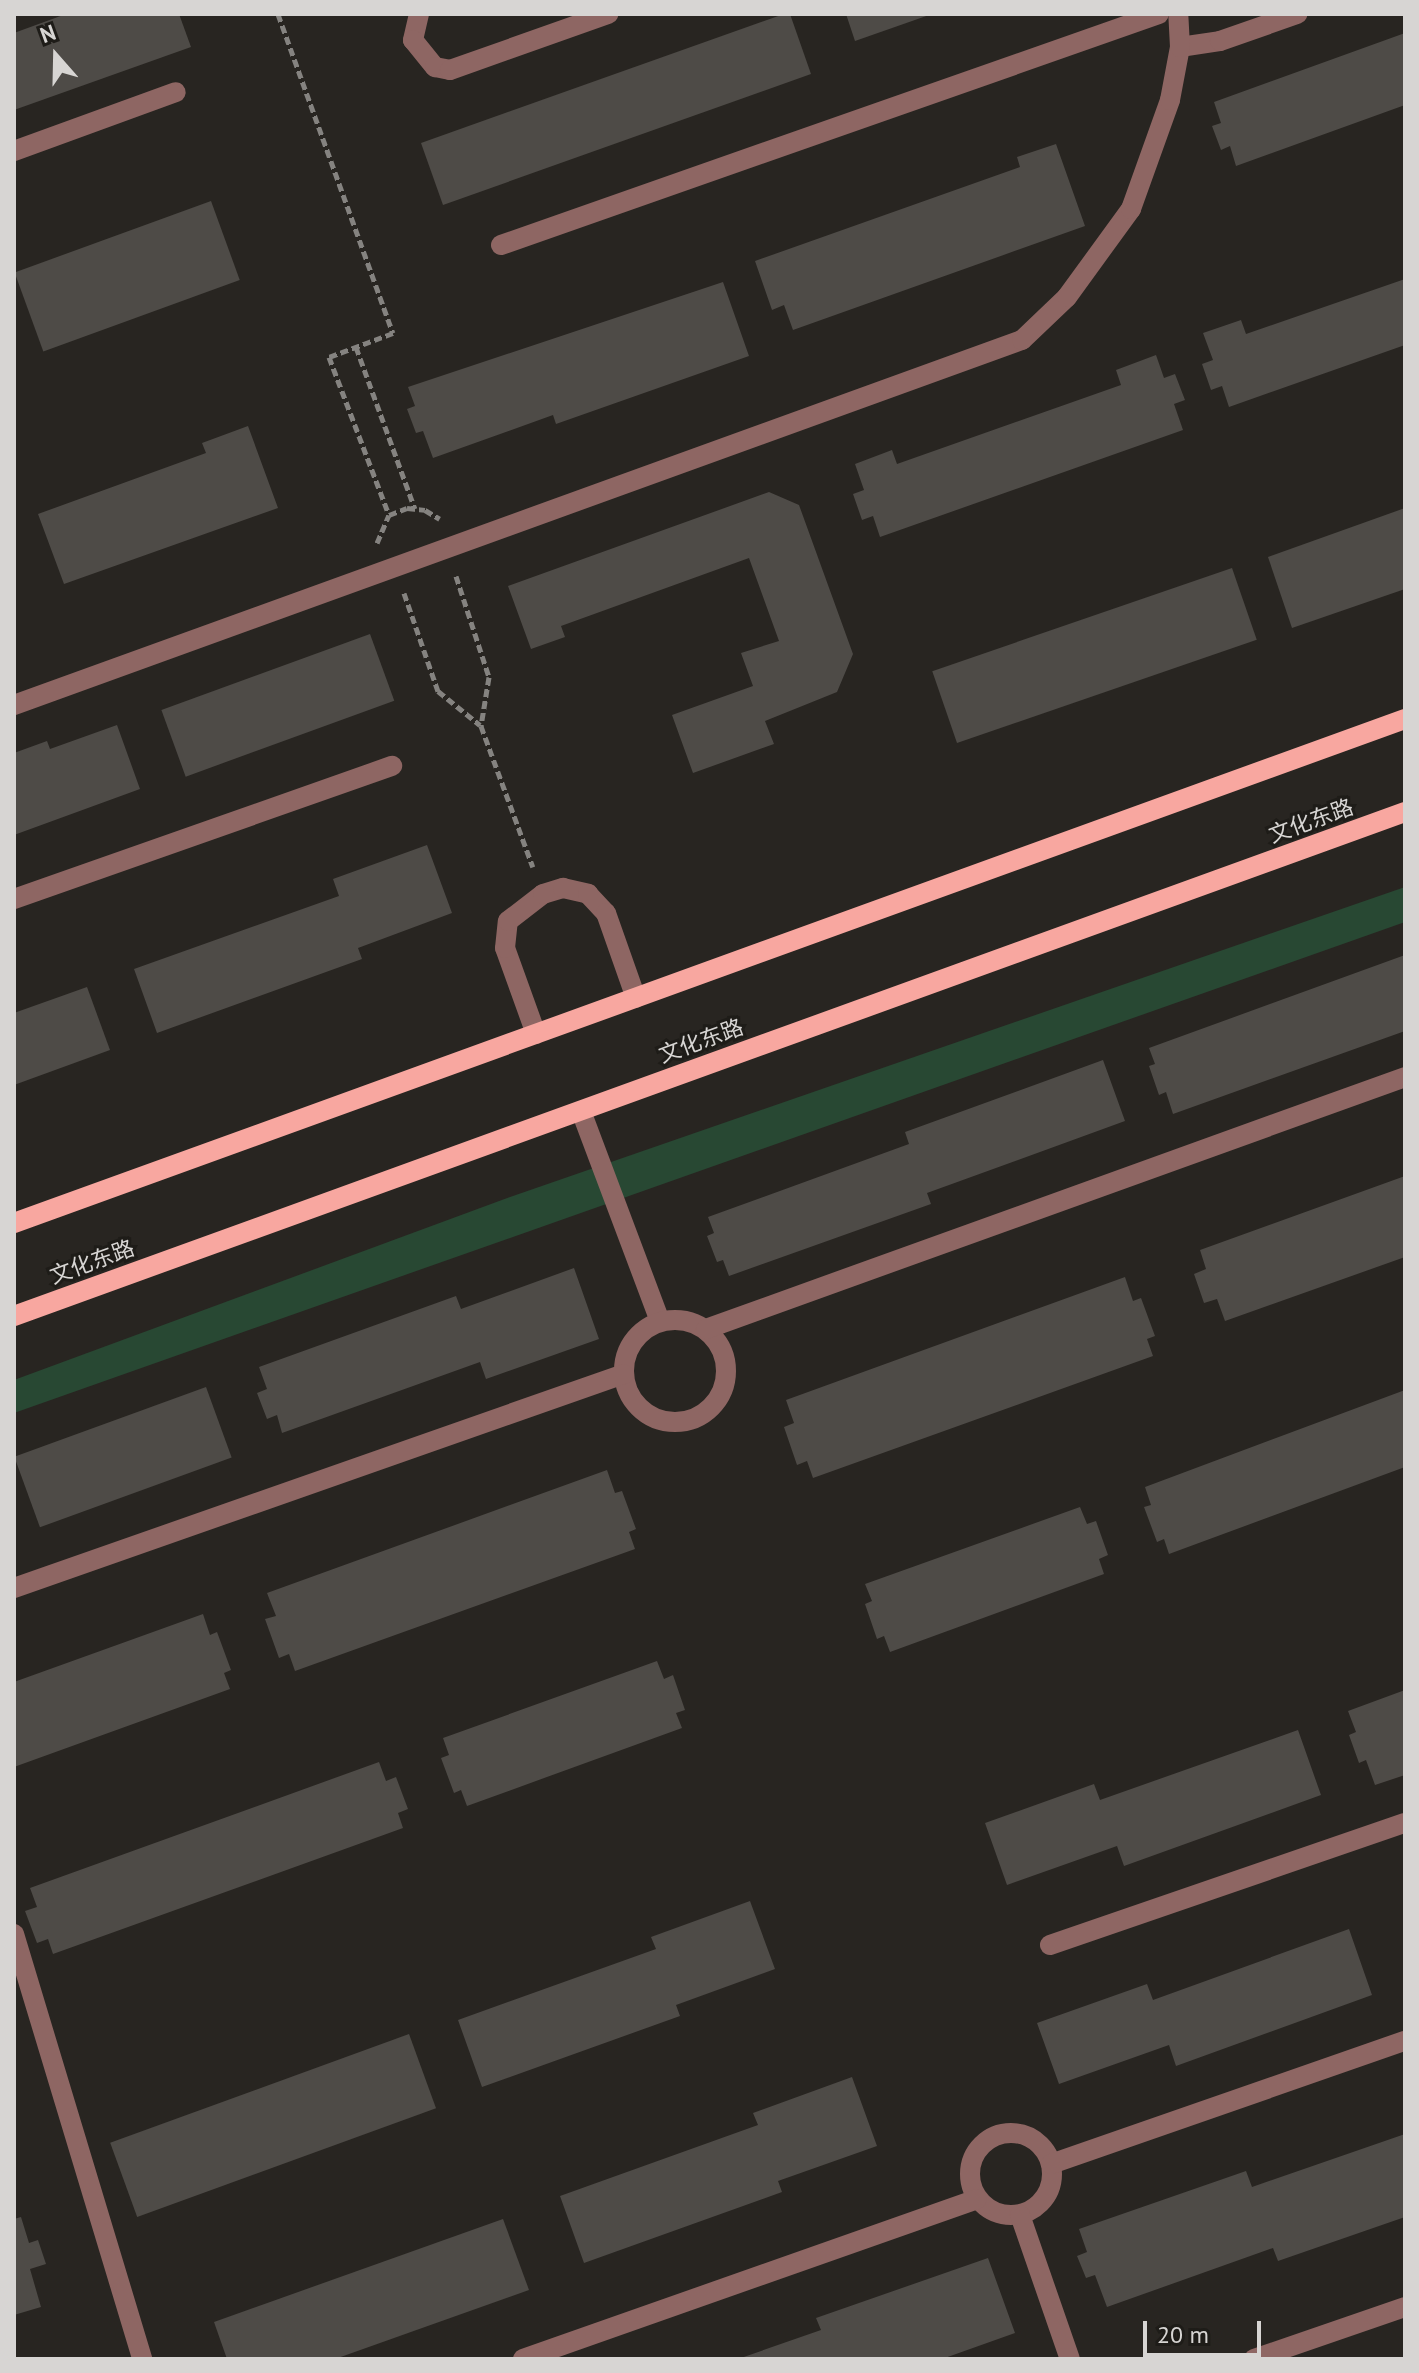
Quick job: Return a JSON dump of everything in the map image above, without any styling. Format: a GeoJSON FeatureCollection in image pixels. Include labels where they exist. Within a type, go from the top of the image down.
{"type":"FeatureCollection","features":[{"type":"Feature","properties":{"kind":"main road"},"geometry":{"type":"LineString","coordinates":[[14,1223],[1405,719]]}},
{"type":"Feature","properties":{"kind":"main road","name":"文化东路"},"geometry":{"type":"LineString","coordinates":[[14,1316],[1405,812]]}},
{"type":"Feature","properties":{"kind":"street"},"geometry":{"type":"LineString","coordinates":[[419,14],[413,40],[435,67],[450,70],[608,14]]}},
{"type":"Feature","properties":{"kind":"street"},"geometry":{"type":"LineString","coordinates":[[501,245],[1159,14]]}},
{"type":"Feature","properties":{"kind":"street"},"geometry":{"type":"LineString","coordinates":[[14,705],[1022,340],[1067,297],[1131,209],[1155,150],[1180,47],[1178,14]]}},
{"type":"Feature","properties":{"kind":"street"},"geometry":{"type":"LineString","coordinates":[[1180,47],[1220,41],[1297,14]]}},
{"type":"Feature","properties":{"kind":"street"},"geometry":{"type":"LineString","coordinates":[[14,151],[176,92]]}},
{"type":"Feature","properties":{"kind":"street"},"geometry":{"type":"LineString","coordinates":[[14,899],[392,766]]}},
{"type":"Feature","properties":{"kind":"street"},"geometry":{"type":"LineString","coordinates":[[536,1034],[505,948],[508,921],[520,907],[543,894],[563,888],[588,894],[606,913],[636,998]]}},
{"type":"Feature","properties":{"kind":"street"},"geometry":{"type":"LineString","coordinates":[[706,1329],[1405,1077]]}},
{"type":"Feature","properties":{"kind":"street"},"geometry":{"type":"LineString","coordinates":[[581,1111],[660,1321]]}},
{"type":"Feature","properties":{"kind":"street"},"geometry":{"type":"LineString","coordinates":[[684,1320],[706,1329],[719,1341],[727,1375],[711,1409],[695,1419],[656,1419],[639,1408],[624,1374],[634,1340],[660,1321],[684,1320]]}},
{"type":"Feature","properties":{"kind":"street"},"geometry":{"type":"LineString","coordinates":[[14,1588],[624,1374]]}},
{"type":"Feature","properties":{"kind":"street"},"geometry":{"type":"LineString","coordinates":[[1050,1945],[1405,1823]]}},
{"type":"Feature","properties":{"kind":"street"},"geometry":{"type":"LineString","coordinates":[[14,1934],[142,2359]]}},
{"type":"Feature","properties":{"kind":"street"},"geometry":{"type":"LineString","coordinates":[[1051,2164],[1405,2041]]}},
{"type":"Feature","properties":{"kind":"street"},"geometry":{"type":"LineString","coordinates":[[1000,2134],[1032,2138],[1051,2164],[1047,2196],[1020,2215],[988,2210],[977,2199],[969,2170],[974,2154],[1000,2134]]}},
{"type":"Feature","properties":{"kind":"street"},"geometry":{"type":"LineString","coordinates":[[523,2359],[977,2199]]}},
{"type":"Feature","properties":{"kind":"street"},"geometry":{"type":"LineString","coordinates":[[1020,2215],[1070,2359]]}},
{"type":"Feature","properties":{"kind":"street"},"geometry":{"type":"LineString","coordinates":[[1254,2359],[1405,2307]]}},
{"type":"Feature","properties":{"kind":"path"},"geometry":{"type":"LineString","coordinates":[[278,14],[393,333],[329,357],[389,515]]}},
{"type":"Feature","properties":{"kind":"path"},"geometry":{"type":"LineString","coordinates":[[356,347],[415,509]]}},
{"type":"Feature","properties":{"kind":"path"},"geometry":{"type":"LineString","coordinates":[[447,550],[489,677],[481,726],[543,894]]}},
{"type":"Feature","properties":{"kind":"path"},"geometry":{"type":"LineString","coordinates":[[395,568],[438,691],[481,726]]}},
{"type":"Feature","properties":{"kind":"green space"},"geometry":{"type":"Polygon","coordinates":[[[1405,887],[1405,922],[14,1413],[14,1380],[513,1196],[1405,887]]]}},
{"type":"Feature","properties":{"kind":"building"},"geometry":{"type":"Polygon","coordinates":[[[66,14],[179,14],[191,47],[14,110],[14,33],[66,14]]]}},
{"type":"Feature","properties":{"kind":"building"},"geometry":{"type":"Polygon","coordinates":[[[790,14],[811,74],[443,205],[421,143],[790,14]]]}},
{"type":"Feature","properties":{"kind":"building"},"geometry":{"type":"Polygon","coordinates":[[[846,14],[932,14],[855,41],[846,14]]]}},
{"type":"Feature","properties":{"kind":"building"},"geometry":{"type":"Polygon","coordinates":[[[1405,33],[1405,105],[1236,166],[1230,146],[1221,150],[1212,126],[1221,123],[1214,102],[1405,33]]]}},
{"type":"Feature","properties":{"kind":"building"},"geometry":{"type":"Polygon","coordinates":[[[1056,144],[1085,226],[793,330],[784,305],[772,310],[755,261],[1020,167],[1017,157],[1056,144]]]}},
{"type":"Feature","properties":{"kind":"building"},"geometry":{"type":"Polygon","coordinates":[[[211,201],[240,280],[43,351],[15,272],[211,201]]]}},
{"type":"Feature","properties":{"kind":"building"},"geometry":{"type":"Polygon","coordinates":[[[1405,279],[1405,345],[1229,407],[1222,386],[1211,390],[1202,364],[1213,360],[1203,333],[1241,320],[1246,334],[1405,279]]]}},
{"type":"Feature","properties":{"kind":"building"},"geometry":{"type":"Polygon","coordinates":[[[723,282],[749,356],[556,424],[553,415],[433,458],[423,431],[416,433],[407,409],[415,406],[408,387],[723,282]]]}},
{"type":"Feature","properties":{"kind":"building"},"geometry":{"type":"Polygon","coordinates":[[[1156,355],[1164,378],[1175,374],[1185,400],[1174,404],[1183,430],[880,537],[873,516],[862,520],[853,494],[864,490],[855,464],[892,450],[897,464],[1121,385],[1116,370],[1156,355]]]}},
{"type":"Feature","properties":{"kind":"building"},"geometry":{"type":"Polygon","coordinates":[[[248,426],[278,508],[64,584],[38,514],[206,453],[202,443],[248,426]]]}},
{"type":"Feature","properties":{"kind":"building"},"geometry":{"type":"Polygon","coordinates":[[[769,492],[799,505],[853,654],[837,692],[765,721],[774,744],[693,773],[672,715],[753,686],[741,653],[779,641],[749,558],[561,626],[565,637],[531,649],[508,586],[769,492]]]}},
{"type":"Feature","properties":{"kind":"building"},"geometry":{"type":"Polygon","coordinates":[[[1405,508],[1405,589],[1292,628],[1268,557],[1405,508]]]}},
{"type":"Feature","properties":{"kind":"building"},"geometry":{"type":"Polygon","coordinates":[[[1232,568],[1257,640],[957,743],[932,671],[1232,568]]]}},
{"type":"Feature","properties":{"kind":"building"},"geometry":{"type":"Polygon","coordinates":[[[370,634],[394,701],[186,777],[161,710],[370,634]]]}},
{"type":"Feature","properties":{"kind":"building"},"geometry":{"type":"Polygon","coordinates":[[[117,725],[140,789],[14,835],[14,753],[47,741],[50,749],[117,725]]]}},
{"type":"Feature","properties":{"kind":"building"},"geometry":{"type":"Polygon","coordinates":[[[427,845],[452,913],[358,948],[362,959],[157,1033],[134,969],[339,896],[333,879],[427,845]]]}},
{"type":"Feature","properties":{"kind":"building"},"geometry":{"type":"Polygon","coordinates":[[[1405,955],[1405,1031],[1173,1114],[1166,1092],[1159,1095],[1149,1066],[1155,1064],[1149,1048],[1405,955]]]}},
{"type":"Feature","properties":{"kind":"building"},"geometry":{"type":"Polygon","coordinates":[[[87,987],[110,1050],[14,1085],[14,1013],[87,987]]]}},
{"type":"Feature","properties":{"kind":"building"},"geometry":{"type":"Polygon","coordinates":[[[1103,1060],[1125,1121],[927,1193],[931,1204],[729,1276],[723,1260],[717,1262],[707,1236],[714,1233],[708,1217],[909,1144],[905,1132],[1103,1060]]]}},
{"type":"Feature","properties":{"kind":"building"},"geometry":{"type":"Polygon","coordinates":[[[1405,1176],[1405,1257],[1225,1321],[1217,1299],[1204,1303],[1194,1274],[1206,1269],[1200,1250],[1405,1176]]]}},
{"type":"Feature","properties":{"kind":"building"},"geometry":{"type":"Polygon","coordinates":[[[574,1268],[599,1339],[486,1379],[480,1362],[282,1433],[277,1415],[267,1419],[257,1393],[267,1389],[259,1367],[456,1296],[461,1309],[574,1268]]]}},
{"type":"Feature","properties":{"kind":"building"},"geometry":{"type":"Polygon","coordinates":[[[1125,1277],[1133,1301],[1141,1298],[1155,1336],[1147,1339],[1153,1356],[813,1478],[807,1461],[797,1465],[784,1427],[794,1423],[786,1400],[1125,1277]]]}},
{"type":"Feature","properties":{"kind":"building"},"geometry":{"type":"Polygon","coordinates":[[[206,1387],[232,1457],[40,1527],[14,1457],[206,1387]]]}},
{"type":"Feature","properties":{"kind":"building"},"geometry":{"type":"Polygon","coordinates":[[[1405,1390],[1405,1467],[1169,1554],[1164,1539],[1157,1542],[1144,1507],[1151,1505],[1145,1487],[1405,1390]]]}},
{"type":"Feature","properties":{"kind":"building"},"geometry":{"type":"Polygon","coordinates":[[[607,1470],[615,1493],[622,1491],[636,1529],[629,1532],[635,1549],[295,1671],[289,1654],[279,1658],[265,1619],[276,1616],[267,1593],[607,1470]]]}},
{"type":"Feature","properties":{"kind":"building"},"geometry":{"type":"Polygon","coordinates":[[[1080,1507],[1087,1524],[1096,1521],[1108,1555],[1099,1559],[1104,1574],[890,1652],[884,1636],[877,1639],[865,1604],[872,1601],[865,1584],[1080,1507]]]}},
{"type":"Feature","properties":{"kind":"building"},"geometry":{"type":"Polygon","coordinates":[[[203,1614],[210,1635],[217,1632],[231,1670],[224,1673],[230,1689],[14,1767],[14,1682],[203,1614]]]}},
{"type":"Feature","properties":{"kind":"building"},"geometry":{"type":"Polygon","coordinates":[[[657,1661],[664,1679],[673,1675],[685,1710],[676,1713],[682,1728],[467,1806],[461,1790],[454,1793],[441,1758],[449,1755],[443,1738],[657,1661]]]}},
{"type":"Feature","properties":{"kind":"building"},"geometry":{"type":"Polygon","coordinates":[[[1405,1690],[1405,1775],[1375,1785],[1366,1760],[1359,1763],[1349,1735],[1356,1732],[1348,1711],[1405,1690]]]}},
{"type":"Feature","properties":{"kind":"building"},"geometry":{"type":"Polygon","coordinates":[[[1298,1730],[1321,1795],[1124,1866],[1117,1846],[1007,1885],[985,1823],[1094,1784],[1100,1800],[1298,1730]]]}},
{"type":"Feature","properties":{"kind":"building"},"geometry":{"type":"Polygon","coordinates":[[[379,1762],[386,1781],[396,1777],[408,1809],[398,1813],[403,1828],[53,1954],[48,1939],[37,1943],[25,1911],[37,1907],[30,1888],[379,1762]]]}},
{"type":"Feature","properties":{"kind":"building"},"geometry":{"type":"Polygon","coordinates":[[[750,1901],[775,1969],[676,2005],[680,2016],[482,2087],[458,2020],[656,1949],[651,1937],[750,1901]]]}},
{"type":"Feature","properties":{"kind":"building"},"geometry":{"type":"Polygon","coordinates":[[[1349,1929],[1372,1995],[1176,2066],[1169,2045],[1059,2084],[1037,2023],[1147,1984],[1153,2000],[1349,1929]]]}},
{"type":"Feature","properties":{"kind":"building"},"geometry":{"type":"Polygon","coordinates":[[[409,2034],[436,2108],[137,2217],[110,2143],[409,2034]]]}},
{"type":"Feature","properties":{"kind":"building"},"geometry":{"type":"Polygon","coordinates":[[[852,2077],[877,2146],[778,2181],[782,2192],[584,2263],[560,2196],[758,2125],[753,2113],[852,2077]]]}},
{"type":"Feature","properties":{"kind":"building"},"geometry":{"type":"Polygon","coordinates":[[[1405,2134],[1405,2217],[1278,2261],[1273,2248],[1107,2307],[1095,2275],[1086,2278],[1077,2256],[1087,2252],[1079,2229],[1246,2171],[1252,2187],[1405,2134]]]}},
{"type":"Feature","properties":{"kind":"building"},"geometry":{"type":"Polygon","coordinates":[[[21,2217],[29,2243],[38,2240],[46,2264],[30,2269],[41,2307],[14,2315],[14,2219],[21,2217]]]}},
{"type":"Feature","properties":{"kind":"building"},"geometry":{"type":"Polygon","coordinates":[[[503,2219],[529,2290],[335,2359],[227,2359],[214,2322],[503,2219]]]}},
{"type":"Feature","properties":{"kind":"building"},"geometry":{"type":"Polygon","coordinates":[[[988,2258],[1015,2333],[942,2359],[738,2359],[821,2330],[816,2318],[988,2258]]]}}]}
